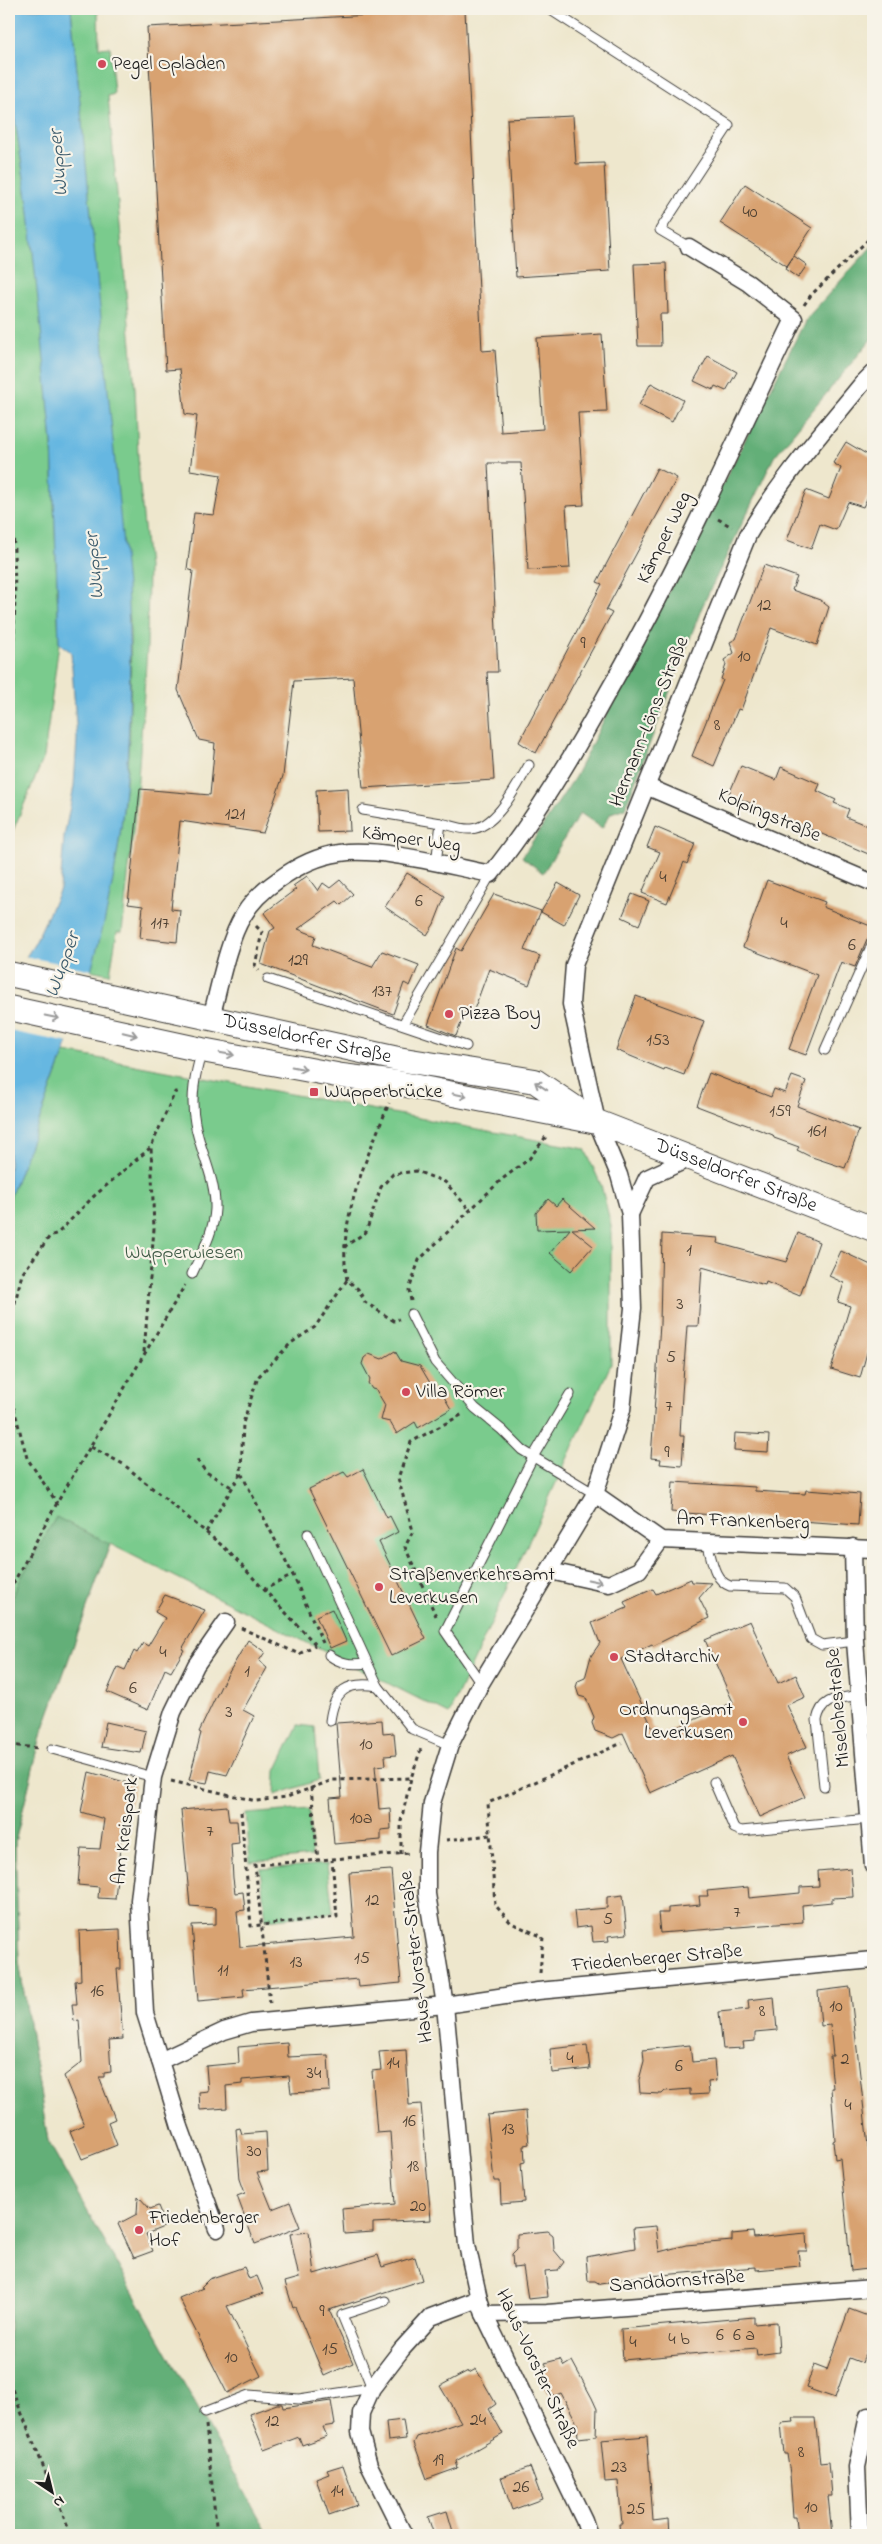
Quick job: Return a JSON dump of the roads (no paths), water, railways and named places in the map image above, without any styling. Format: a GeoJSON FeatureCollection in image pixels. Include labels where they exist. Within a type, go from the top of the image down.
{"type":"FeatureCollection","features":[{"type":"Feature","properties":{"kind":"main road","name":"Düsseldorfer Straße"},"geometry":{"type":"LineString","coordinates":[[9,974],[398,1059],[534,1081],[596,1122]]}},
{"type":"Feature","properties":{"kind":"main road","name":"Düsseldorfer Straße"},"geometry":{"type":"LineString","coordinates":[[9,1008],[202,1050],[342,1076],[397,1083],[596,1122],[873,1230]]}},
{"type":"Feature","properties":{"kind":"main road"},"geometry":{"type":"LineString","coordinates":[[202,1050],[211,1018]]}},
{"type":"Feature","properties":{"kind":"street","name":"Kämper Weg"},"geometry":{"type":"LineString","coordinates":[[211,1018],[235,934],[243,915],[267,888],[293,870],[314,860],[340,853],[371,852],[491,874],[520,838],[565,769],[646,626],[794,319],[748,283],[689,247]]}},
{"type":"Feature","properties":{"kind":"street","name":"Hermann-Löns-Straße"},"geometry":{"type":"LineString","coordinates":[[596,1122],[571,1004],[574,965],[588,925],[648,787],[748,535],[760,514],[793,468],[873,373]]}},
{"type":"Feature","properties":{"kind":"street","name":"Kolpingstraße"},"geometry":{"type":"LineString","coordinates":[[648,787],[873,883]]}},
{"type":"Feature","properties":{"kind":"street","name":"Haus-Vorster-Straße"},"geometry":{"type":"LineString","coordinates":[[589,2535],[584,2520],[482,2307],[467,2245],[445,2006],[427,1894],[428,1847],[432,1803],[450,1745],[481,1683],[595,1494],[622,1410],[633,1308],[630,1214],[618,1175],[596,1122]]}},
{"type":"Feature","properties":{"kind":"street","name":"Haus-Vorster-Straße"},"geometry":{"type":"LineString","coordinates":[[630,1214],[647,1178],[690,1158]]}},
{"type":"Feature","properties":{"kind":"street","name":"Am Frankenberg"},"geometry":{"type":"LineString","coordinates":[[595,1494],[661,1540],[873,1549]]}},
{"type":"Feature","properties":{"kind":"street"},"geometry":{"type":"LineString","coordinates":[[550,1571],[609,1584],[639,1570],[661,1540]]}},
{"type":"Feature","properties":{"kind":"street","name":"Miselohestraße"},"geometry":{"type":"LineString","coordinates":[[853,1547],[855,1641],[873,1866]]}},
{"type":"Feature","properties":{"kind":"street","name":"Am Kreispark"},"geometry":{"type":"LineString","coordinates":[[217,2230],[180,2127],[145,2013],[139,1900],[153,1777],[173,1712],[196,1665],[226,1622]]}},
{"type":"Feature","properties":{"kind":"street","name":"Friedenberger Straße"},"geometry":{"type":"LineString","coordinates":[[445,2006],[538,1991],[873,1960]]}},
{"type":"Feature","properties":{"kind":"street"},"geometry":{"type":"LineString","coordinates":[[160,2061],[224,2031],[251,2023],[445,2006]]}},
{"type":"Feature","properties":{"kind":"street","name":"Sanddornstraße"},"geometry":{"type":"LineString","coordinates":[[404,2535],[369,2466],[360,2432],[361,2413],[372,2388],[402,2349],[431,2317],[482,2307],[547,2312],[873,2288]]}},
{"type":"Feature","properties":{"kind":"street"},"geometry":{"type":"LineString","coordinates":[[860,2535],[856,2467],[872,2412]]}},
{"type":"Feature","properties":{"kind":"lane"},"geometry":{"type":"LineString","coordinates":[[549,9],[729,125],[660,230],[689,247]]}},
{"type":"Feature","properties":{"kind":"lane"},"geometry":{"type":"LineString","coordinates":[[363,810],[471,829],[486,825],[495,818],[529,765]]}},
{"type":"Feature","properties":{"kind":"lane"},"geometry":{"type":"LineString","coordinates":[[436,863],[441,823]]}},
{"type":"Feature","properties":{"kind":"lane","name":"Kämper Weg"},"geometry":{"type":"LineString","coordinates":[[403,1024],[491,874]]}},
{"type":"Feature","properties":{"kind":"lane"},"geometry":{"type":"LineString","coordinates":[[825,1050],[873,942]]}},
{"type":"Feature","properties":{"kind":"lane","name":"Düsseldorfer Straße"},"geometry":{"type":"LineString","coordinates":[[268,979],[466,1046]]}},
{"type":"Feature","properties":{"kind":"lane"},"geometry":{"type":"LineString","coordinates":[[192,1274],[208,1239],[215,1210],[209,1168],[195,1123],[192,1091],[202,1050]]}},
{"type":"Feature","properties":{"kind":"lane"},"geometry":{"type":"LineString","coordinates":[[411,1314],[435,1362],[475,1408],[502,1430],[522,1450],[595,1494]]}},
{"type":"Feature","properties":{"kind":"lane"},"geometry":{"type":"LineString","coordinates":[[481,1683],[445,1631],[533,1457],[570,1394]]}},
{"type":"Feature","properties":{"kind":"lane"},"geometry":{"type":"LineString","coordinates":[[308,1534],[378,1686],[412,1729],[426,1737],[450,1745]]}},
{"type":"Feature","properties":{"kind":"lane"},"geometry":{"type":"LineString","coordinates":[[707,1542],[718,1578],[723,1584],[730,1586],[785,1588],[795,1597],[811,1639],[822,1645],[855,1641]]}},
{"type":"Feature","properties":{"kind":"lane"},"geometry":{"type":"LineString","coordinates":[[328,1655],[350,1665],[367,1663]]}},
{"type":"Feature","properties":{"kind":"lane"},"geometry":{"type":"LineString","coordinates":[[330,1721],[333,1702],[343,1690],[360,1683],[378,1686]]}},
{"type":"Feature","properties":{"kind":"lane"},"geometry":{"type":"LineString","coordinates":[[824,1786],[818,1720],[819,1712],[823,1705],[830,1700],[860,1695]]}},
{"type":"Feature","properties":{"kind":"lane"},"geometry":{"type":"LineString","coordinates":[[52,1749],[153,1777]]}},
{"type":"Feature","properties":{"kind":"lane"},"geometry":{"type":"LineString","coordinates":[[714,1782],[734,1828],[741,1831],[869,1819]]}},
{"type":"Feature","properties":{"kind":"lane"},"geometry":{"type":"LineString","coordinates":[[205,2412],[249,2395],[299,2399],[372,2388],[342,2315],[385,2301]]}},
{"type":"Feature","properties":{"kind":"water","name":"Wupper"},"geometry":{"type":"Polygon","coordinates":[[[9,9],[71,9],[127,586],[130,667],[125,789],[115,870],[107,910],[98,947],[75,1020],[50,1093],[9,1200],[9,983],[35,943],[60,889],[64,837],[74,786],[77,739],[71,652],[59,643],[52,443],[28,204],[9,82],[9,9]]]}},
{"type":"Feature","properties":{"kind":"place","name":"Pegel Opladen"},"geometry":{"type":"Point","coordinates":[102,64]}},
{"type":"Feature","properties":{"kind":"place","name":"Pizza Boy"},"geometry":{"type":"Point","coordinates":[449,1014]}},
{"type":"Feature","properties":{"kind":"place","name":"Wupperbrücke"},"geometry":{"type":"Point","coordinates":[314,1092]}},
{"type":"Feature","properties":{"kind":"place","name":"Villa Römer"},"geometry":{"type":"Point","coordinates":[406,1392]}},
{"type":"Feature","properties":{"kind":"place","name":"Straßenverkehrsamt Leverkusen"},"geometry":{"type":"Point","coordinates":[379,1587]}},
{"type":"Feature","properties":{"kind":"place","name":"Stadtarchiv"},"geometry":{"type":"Point","coordinates":[614,1657]}},
{"type":"Feature","properties":{"kind":"place","name":"Ordnungsamt Leverkusen"},"geometry":{"type":"Point","coordinates":[743,1722]}},
{"type":"Feature","properties":{"kind":"place","name":"Friedenberger Hof"},"geometry":{"type":"Point","coordinates":[139,2230]}},
{"type":"Feature","properties":{"kind":"park label","name":"Wupperwiesen"},"geometry":{"type":"Point","coordinates":[184,1253]}}]}
